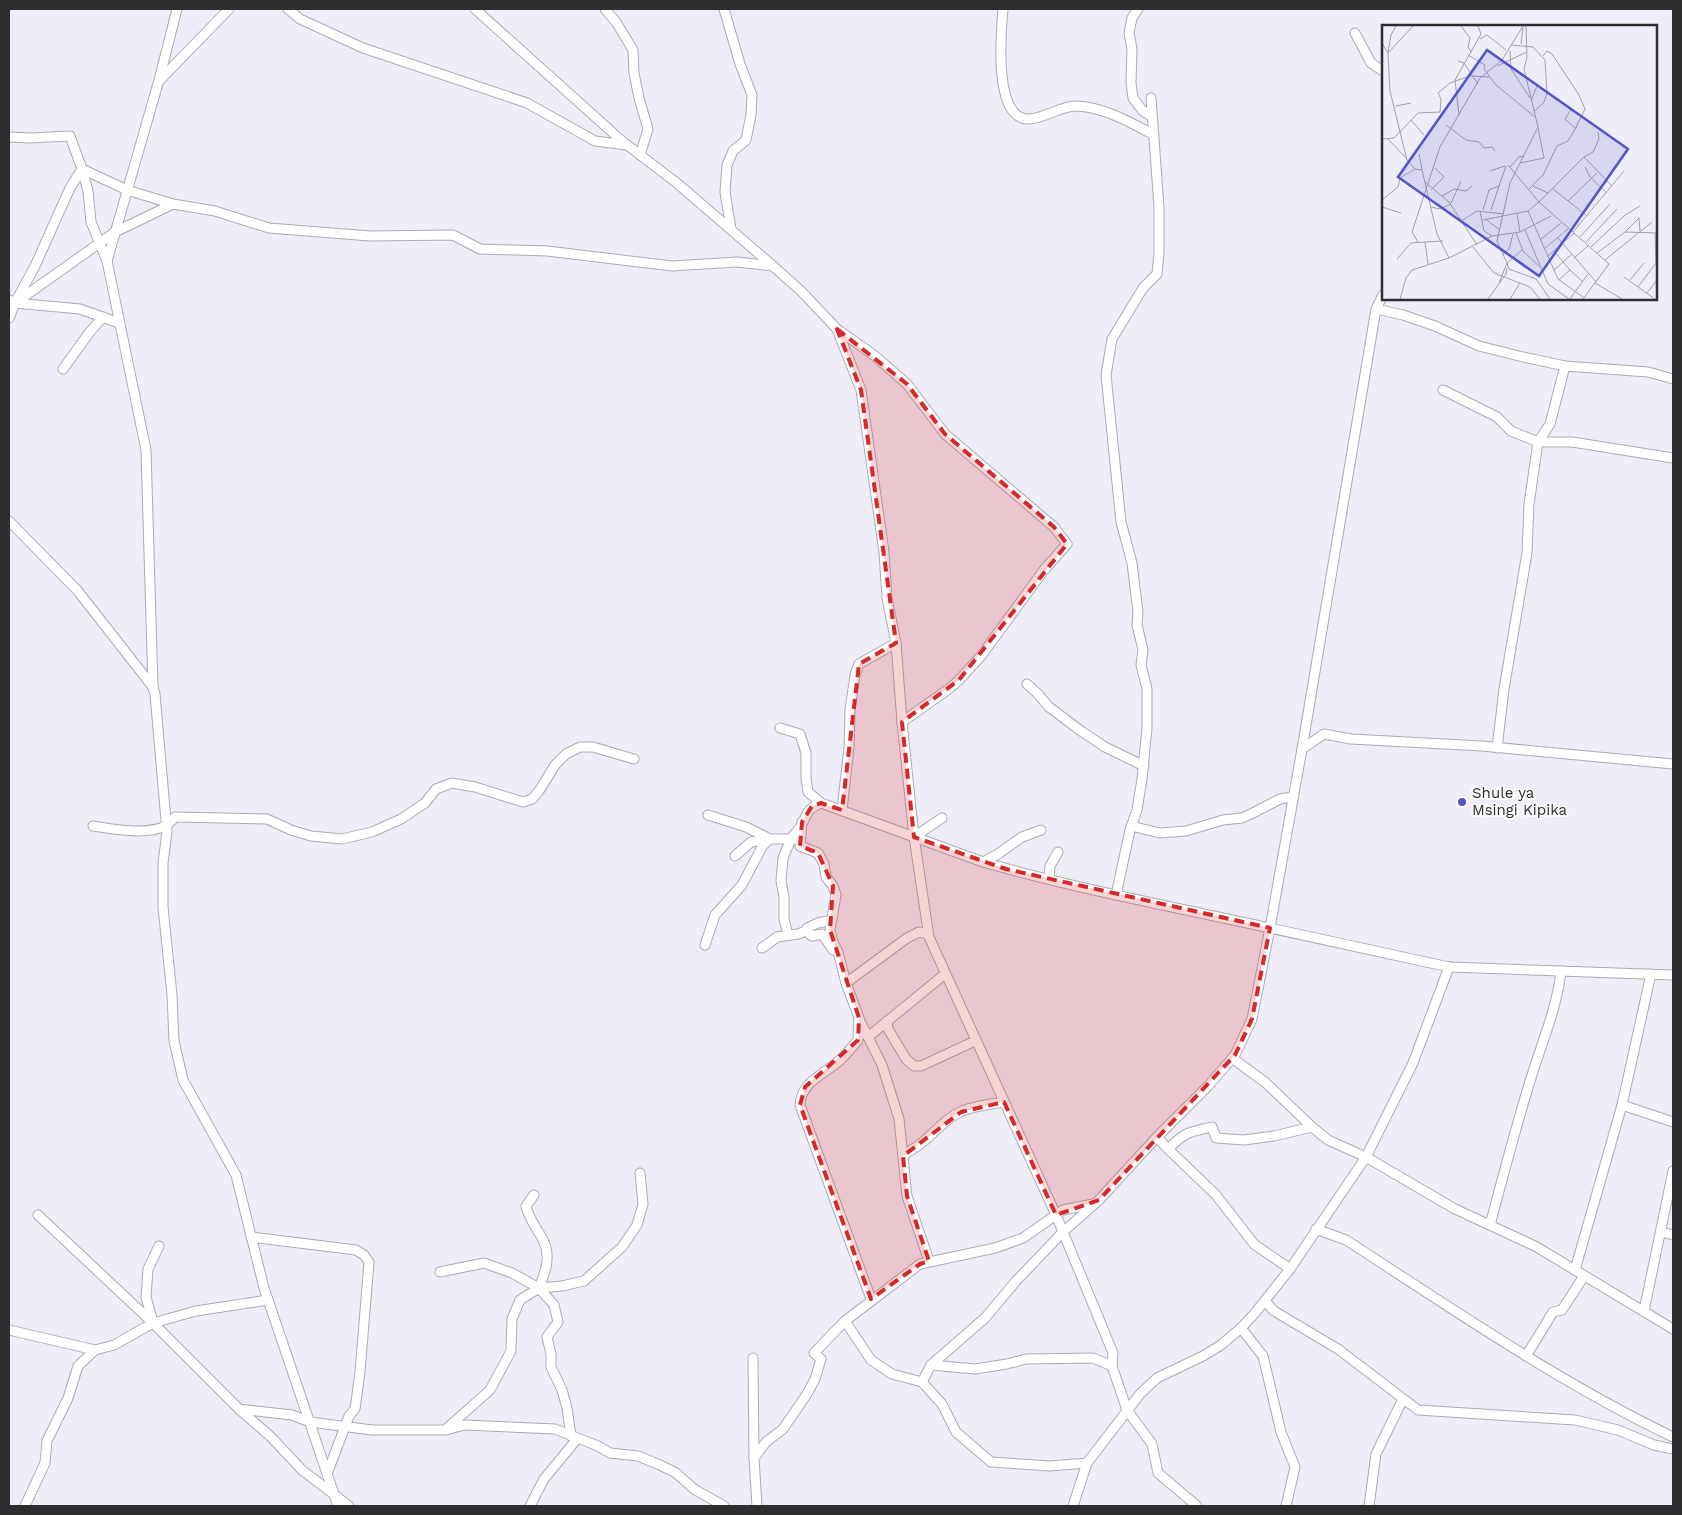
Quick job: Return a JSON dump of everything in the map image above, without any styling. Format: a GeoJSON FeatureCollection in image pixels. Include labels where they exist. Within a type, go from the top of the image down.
{"type":"FeatureCollection","features":[{"type":"Feature","properties":{"kind":"street"},"geometry":{"type":"LineString","coordinates":[[107,261],[159,80],[177,9]]}},
{"type":"Feature","properties":{"kind":"street"},"geometry":{"type":"LineString","coordinates":[[159,80],[229,9]]}},
{"type":"Feature","properties":{"kind":"street"},"geometry":{"type":"LineString","coordinates":[[288,9],[300,19],[363,48],[527,103],[596,141],[628,145]]}},
{"type":"Feature","properties":{"kind":"street"},"geometry":{"type":"LineString","coordinates":[[475,9],[628,145],[773,266],[802,292],[837,329],[875,356],[907,384],[945,434],[1054,527],[1068,544],[1044,570],[981,656],[959,680],[902,722]]}},
{"type":"Feature","properties":{"kind":"street"},"geometry":{"type":"LineString","coordinates":[[605,9],[616,22],[633,50],[634,73],[648,129],[640,155]]}},
{"type":"Feature","properties":{"kind":"street"},"geometry":{"type":"LineString","coordinates":[[724,9],[740,64],[752,95],[751,115],[746,140],[733,152],[727,166],[725,192],[731,229]]}},
{"type":"Feature","properties":{"kind":"street"},"geometry":{"type":"LineString","coordinates":[[1002,9],[1002,82],[1008,104],[1016,115],[1028,119],[1074,106],[1100,110],[1122,118],[1154,135]]}},
{"type":"Feature","properties":{"kind":"street"},"geometry":{"type":"LineString","coordinates":[[1138,9],[1132,18],[1129,33],[1132,49],[1131,83],[1133,98],[1142,110],[1152,117]]}},
{"type":"Feature","properties":{"kind":"street"},"geometry":{"type":"LineString","coordinates":[[1355,33],[1371,63],[1382,70]]}},
{"type":"Feature","properties":{"kind":"street"},"geometry":{"type":"LineString","coordinates":[[1116,895],[1131,826],[1137,810],[1144,766],[1147,689],[1141,664],[1143,650],[1138,625],[1132,563],[1121,522],[1106,375],[1112,339],[1143,288],[1157,274],[1159,207],[1151,98]]}},
{"type":"Feature","properties":{"kind":"street"},"geometry":{"type":"LineString","coordinates":[[9,137],[70,136],[88,191],[91,222],[107,261],[146,450],[153,687],[167,832],[163,863],[163,907],[172,995],[174,1042],[183,1080],[236,1175],[268,1300],[338,1506]]}},
{"type":"Feature","properties":{"kind":"street"},"geometry":{"type":"LineString","coordinates":[[82,169],[127,190],[173,204],[215,211],[269,228],[370,236],[453,235],[480,249],[547,252],[672,266],[738,262],[773,266]]}},
{"type":"Feature","properties":{"kind":"street"},"geometry":{"type":"LineString","coordinates":[[9,318],[12,301],[35,266],[70,188],[82,169]]}},
{"type":"Feature","properties":{"kind":"street"},"geometry":{"type":"LineString","coordinates":[[12,301],[115,232],[173,204]]}},
{"type":"Feature","properties":{"kind":"street"},"geometry":{"type":"LineString","coordinates":[[922,1382],[931,1365],[985,1318],[1017,1280],[1063,1232],[1100,1200],[1157,1137],[1208,1086],[1232,1058],[1252,1019],[1302,750],[1376,308],[1382,297]]}},
{"type":"Feature","properties":{"kind":"street"},"geometry":{"type":"LineString","coordinates":[[12,301],[80,309],[119,322]]}},
{"type":"Feature","properties":{"kind":"street"},"geometry":{"type":"LineString","coordinates":[[1376,308],[1435,326],[1479,346],[1566,366],[1648,372],[1673,379]]}},
{"type":"Feature","properties":{"kind":"street"},"geometry":{"type":"LineString","coordinates":[[63,369],[103,317]]}},
{"type":"Feature","properties":{"kind":"street"},"geometry":{"type":"LineString","coordinates":[[837,329],[861,390],[884,552],[887,598],[896,643],[914,837],[928,934],[1056,1215],[1113,1353],[1112,1366],[1127,1410],[1152,1444],[1158,1472],[1197,1506]]}},
{"type":"Feature","properties":{"kind":"street"},"geometry":{"type":"LineString","coordinates":[[1497,748],[1504,689],[1526,553],[1529,504],[1538,442],[1550,424],[1566,366]]}},
{"type":"Feature","properties":{"kind":"street"},"geometry":{"type":"LineString","coordinates":[[1443,390],[1497,417],[1511,431],[1538,442],[1572,442],[1673,458]]}},
{"type":"Feature","properties":{"kind":"street"},"geometry":{"type":"LineString","coordinates":[[9,521],[77,590],[153,687]]}},
{"type":"Feature","properties":{"kind":"street"},"geometry":{"type":"LineString","coordinates":[[842,810],[850,710],[855,675],[859,664],[896,643]]}},
{"type":"Feature","properties":{"kind":"street"},"geometry":{"type":"LineString","coordinates":[[1027,684],[1038,692],[1049,707],[1081,731],[1105,747],[1144,766]]}},
{"type":"Feature","properties":{"kind":"street"},"geometry":{"type":"LineString","coordinates":[[780,728],[800,734],[806,753],[808,792],[821,803],[983,862],[1116,895],[1449,967],[1673,974]]}},
{"type":"Feature","properties":{"kind":"street"},"geometry":{"type":"LineString","coordinates":[[1302,750],[1324,734],[1351,739],[1497,748],[1673,764]]}},
{"type":"Feature","properties":{"kind":"street"},"geometry":{"type":"LineString","coordinates":[[93,826],[121,830],[150,830],[166,825],[175,817],[267,819],[291,830],[311,836],[342,839],[372,832],[401,819],[425,803],[436,789],[452,783],[475,787],[523,802],[532,799],[539,791],[554,765],[566,754],[580,747],[592,747],[634,759]]}},
{"type":"Feature","properties":{"kind":"street"},"geometry":{"type":"LineString","coordinates":[[1131,826],[1160,833],[1186,831],[1223,820],[1242,818],[1280,799],[1292,797]]}},
{"type":"Feature","properties":{"kind":"street"},"geometry":{"type":"LineString","coordinates":[[788,935],[784,919],[784,897],[781,881],[783,858],[791,839],[800,828],[805,815],[812,806],[821,803]]}},
{"type":"Feature","properties":{"kind":"street"},"geometry":{"type":"LineString","coordinates":[[165,807],[175,817]]}},
{"type":"Feature","properties":{"kind":"street"},"geometry":{"type":"LineString","coordinates":[[708,815],[746,827],[770,839]]}},
{"type":"Feature","properties":{"kind":"street"},"geometry":{"type":"LineString","coordinates":[[914,837],[942,818]]}},
{"type":"Feature","properties":{"kind":"street"},"geometry":{"type":"LineString","coordinates":[[800,846],[802,822]]}},
{"type":"Feature","properties":{"kind":"street"},"geometry":{"type":"LineString","coordinates":[[983,862],[1022,837],[1041,830]]}},
{"type":"Feature","properties":{"kind":"street"},"geometry":{"type":"LineString","coordinates":[[735,856],[751,842],[770,839],[799,840],[800,846]]}},
{"type":"Feature","properties":{"kind":"street"},"geometry":{"type":"LineString","coordinates":[[705,945],[715,915],[742,885],[763,845],[770,839]]}},
{"type":"Feature","properties":{"kind":"street"},"geometry":{"type":"LineString","coordinates":[[800,846],[818,854],[824,864],[826,877],[833,886],[836,895],[830,930],[833,942],[859,1018],[882,1065],[899,1119],[907,1196],[929,1262]]}},
{"type":"Feature","properties":{"kind":"street"},"geometry":{"type":"LineString","coordinates":[[1049,879],[1050,866],[1058,852]]}},
{"type":"Feature","properties":{"kind":"street"},"geometry":{"type":"LineString","coordinates":[[762,948],[777,937],[798,934],[818,923],[832,920]]}},
{"type":"Feature","properties":{"kind":"street"},"geometry":{"type":"LineString","coordinates":[[806,931],[812,936],[822,934],[832,950],[838,952]]}},
{"type":"Feature","properties":{"kind":"street"},"geometry":{"type":"LineString","coordinates":[[846,983],[907,938],[919,932],[928,934]]}},
{"type":"Feature","properties":{"kind":"street"},"geometry":{"type":"LineString","coordinates":[[1073,1506],[1087,1463],[1140,1394],[1157,1378],[1203,1356],[1221,1345],[1241,1328],[1290,1269],[1366,1157],[1413,1063],[1449,967]]}},
{"type":"Feature","properties":{"kind":"street"},"geometry":{"type":"LineString","coordinates":[[1490,1225],[1529,1085],[1559,989],[1561,971]]}},
{"type":"Feature","properties":{"kind":"street"},"geometry":{"type":"LineString","coordinates":[[868,1037],[945,974]]}},
{"type":"Feature","properties":{"kind":"street"},"geometry":{"type":"LineString","coordinates":[[1575,1270],[1622,1105],[1651,974]]}},
{"type":"Feature","properties":{"kind":"street"},"geometry":{"type":"LineString","coordinates":[[859,1018],[858,1040],[838,1062],[806,1087],[801,1096],[800,1105],[871,1300]]}},
{"type":"Feature","properties":{"kind":"street"},"geometry":{"type":"LineString","coordinates":[[888,1021],[888,1029],[906,1059],[914,1066],[921,1066],[976,1041]]}},
{"type":"Feature","properties":{"kind":"street"},"geometry":{"type":"LineString","coordinates":[[1232,1058],[1272,1088],[1328,1140],[1366,1157],[1455,1209],[1535,1246],[1673,1329]]}},
{"type":"Feature","properties":{"kind":"street"},"geometry":{"type":"LineString","coordinates":[[903,1156],[908,1150],[918,1146],[944,1123],[961,1112],[980,1106],[1004,1102]]}},
{"type":"Feature","properties":{"kind":"street"},"geometry":{"type":"LineString","coordinates":[[1622,1105],[1673,1122]]}},
{"type":"Feature","properties":{"kind":"street"},"geometry":{"type":"LineString","coordinates":[[1168,1149],[1188,1132],[1212,1127],[1216,1138],[1244,1140],[1274,1136],[1312,1127]]}},
{"type":"Feature","properties":{"kind":"street"},"geometry":{"type":"LineString","coordinates":[[1157,1137],[1216,1195],[1254,1244],[1290,1269]]}},
{"type":"Feature","properties":{"kind":"street"},"geometry":{"type":"LineString","coordinates":[[1644,1312],[1673,1171]]}},
{"type":"Feature","properties":{"kind":"street"},"geometry":{"type":"LineString","coordinates":[[446,1430],[490,1390],[511,1351],[512,1319],[520,1300],[539,1288],[562,1286],[584,1281],[622,1247],[637,1225],[643,1204],[640,1173]]}},
{"type":"Feature","properties":{"kind":"street"},"geometry":{"type":"LineString","coordinates":[[534,1195],[526,1206],[528,1217],[544,1243],[547,1267],[539,1288]]}},
{"type":"Feature","properties":{"kind":"street"},"geometry":{"type":"LineString","coordinates":[[754,1458],[766,1442],[782,1429],[807,1394],[815,1379],[821,1360],[814,1353],[845,1321],[871,1300],[920,1264],[995,1248],[1023,1238],[1063,1210],[1090,1206],[1100,1200]]}},
{"type":"Feature","properties":{"kind":"street"},"geometry":{"type":"LineString","coordinates":[[38,1215],[153,1323],[238,1408],[270,1436],[302,1470],[349,1506]]}},
{"type":"Feature","properties":{"kind":"street"},"geometry":{"type":"LineString","coordinates":[[1316,1229],[1346,1240],[1526,1356],[1622,1413],[1673,1438]]}},
{"type":"Feature","properties":{"kind":"street"},"geometry":{"type":"LineString","coordinates":[[1661,1232],[1673,1235]]}},
{"type":"Feature","properties":{"kind":"street"},"geometry":{"type":"LineString","coordinates":[[251,1237],[356,1250],[364,1255],[369,1262],[355,1409],[349,1416],[327,1474]]}},
{"type":"Feature","properties":{"kind":"street"},"geometry":{"type":"LineString","coordinates":[[153,1323],[146,1297],[148,1269],[159,1246]]}},
{"type":"Feature","properties":{"kind":"street"},"geometry":{"type":"LineString","coordinates":[[440,1272],[484,1263],[512,1273],[539,1288],[554,1305],[558,1322],[547,1337],[551,1354],[551,1367],[562,1390],[574,1437],[544,1479],[530,1506]]}},
{"type":"Feature","properties":{"kind":"street"},"geometry":{"type":"LineString","coordinates":[[1526,1356],[1553,1312],[1562,1310],[1584,1276]]}},
{"type":"Feature","properties":{"kind":"street"},"geometry":{"type":"LineString","coordinates":[[9,1330],[95,1350],[114,1345],[153,1323],[196,1311],[268,1300]]}},
{"type":"Feature","properties":{"kind":"street"},"geometry":{"type":"LineString","coordinates":[[1265,1301],[1274,1311],[1338,1349],[1418,1410],[1575,1420],[1618,1430],[1654,1445],[1673,1449]]}},
{"type":"Feature","properties":{"kind":"street"},"geometry":{"type":"LineString","coordinates":[[845,1321],[872,1360],[892,1374],[922,1382],[942,1404],[956,1432],[991,1462],[1050,1466],[1087,1463]]}},
{"type":"Feature","properties":{"kind":"street"},"geometry":{"type":"LineString","coordinates":[[1241,1328],[1263,1356],[1281,1432],[1295,1467],[1286,1506]]}},
{"type":"Feature","properties":{"kind":"street"},"geometry":{"type":"LineString","coordinates":[[24,1506],[45,1462],[47,1441],[68,1398],[78,1366],[95,1350]]}},
{"type":"Feature","properties":{"kind":"street"},"geometry":{"type":"LineString","coordinates":[[753,1358],[754,1458],[758,1506]]}},
{"type":"Feature","properties":{"kind":"street"},"geometry":{"type":"LineString","coordinates":[[931,1365],[975,1369],[1026,1359],[1094,1358],[1112,1366]]}},
{"type":"Feature","properties":{"kind":"street"},"geometry":{"type":"LineString","coordinates":[[1369,1506],[1376,1454],[1403,1399]]}},
{"type":"Feature","properties":{"kind":"street"},"geometry":{"type":"LineString","coordinates":[[238,1408],[292,1415],[310,1422],[372,1430],[446,1430],[464,1426],[556,1429],[598,1446],[610,1453],[638,1456],[660,1465],[676,1474],[694,1489],[724,1506]]}},
{"type":"Feature","properties":{"kind":"highlighted area"},"geometry":{"type":"Polygon","coordinates":[[[837,329],[907,384],[945,434],[1054,527],[1067,544],[959,680],[902,722],[914,837],[1006,869],[1270,928],[1252,1019],[1235,1055],[1099,1200],[1056,1215],[1004,1102],[961,1112],[903,1156],[907,1196],[929,1261],[920,1264],[871,1299],[800,1105],[805,1087],[858,1040],[859,1018],[830,930],[833,886],[818,853],[800,846],[802,822],[812,806],[821,803],[842,810],[859,664],[896,643],[861,390],[837,329]]]}},
{"type":"Feature","properties":{"kind":"place","name":"Shule ya Msingi Kipika"},"geometry":{"type":"Point","coordinates":[1462,802]}}]}
